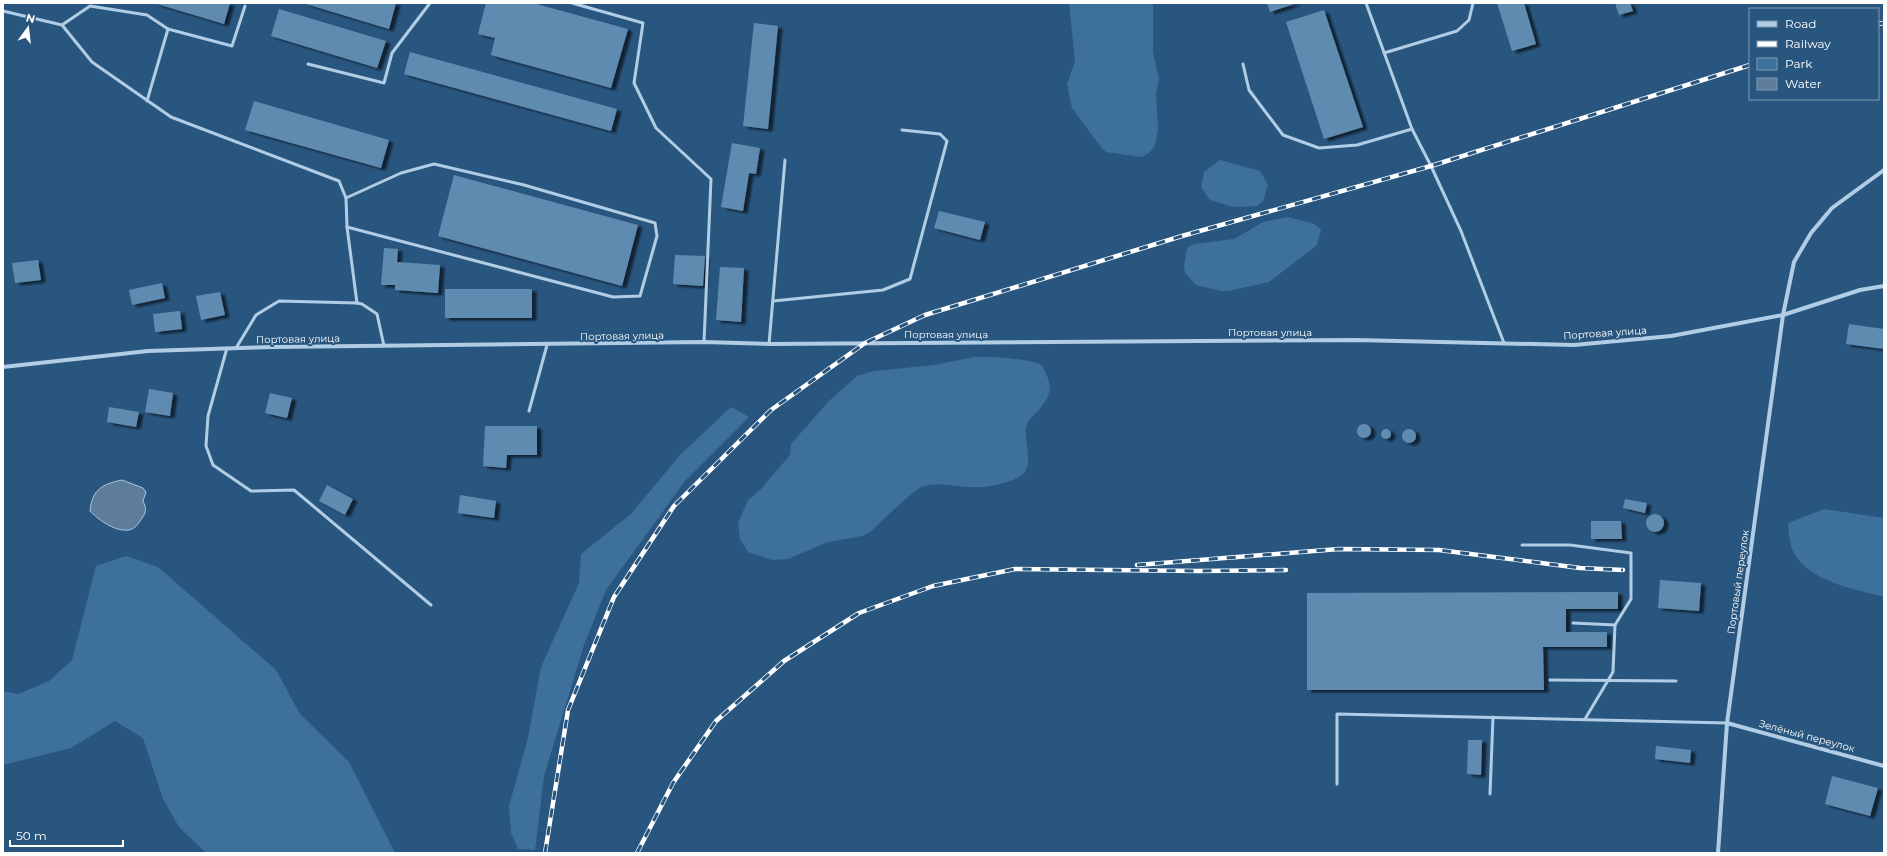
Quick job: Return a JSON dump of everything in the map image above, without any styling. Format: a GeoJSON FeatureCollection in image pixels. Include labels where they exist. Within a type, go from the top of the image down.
{"type":"FeatureCollection","features":[{"type":"Feature","properties":{"kind":"street","name":"Портовый переулок"},"geometry":{"type":"LineString","coordinates":[[1718,853],[1727,722],[1783,315],[1794,262],[1811,233],[1832,208],[1884,170]]}},
{"type":"Feature","properties":{"kind":"street","name":"Портовая улица"},"geometry":{"type":"LineString","coordinates":[[3,366],[148,351],[227,348],[704,342],[769,344],[1356,340],[1574,345],[1671,336],[1783,315],[1860,290],[1884,286]]}},
{"type":"Feature","properties":{"kind":"street","name":"Зелёный переулок"},"geometry":{"type":"LineString","coordinates":[[1727,722],[1884,766]]}},
{"type":"Feature","properties":{"kind":"lane"},"geometry":{"type":"LineString","coordinates":[[308,64],[384,83],[392,53],[430,3]]}},
{"type":"Feature","properties":{"kind":"lane"},"geometry":{"type":"LineString","coordinates":[[572,3],[643,24],[634,83],[656,128],[711,179],[704,342]]}},
{"type":"Feature","properties":{"kind":"lane"},"geometry":{"type":"LineString","coordinates":[[1366,3],[1412,130],[1431,166],[1461,231],[1504,343]]}},
{"type":"Feature","properties":{"kind":"lane"},"geometry":{"type":"LineString","coordinates":[[1384,53],[1457,30],[1469,20],[1473,3]]}},
{"type":"Feature","properties":{"kind":"lane"},"geometry":{"type":"LineString","coordinates":[[62,25],[90,4],[147,16],[168,29],[232,46],[245,6]]}},
{"type":"Feature","properties":{"kind":"lane"},"geometry":{"type":"LineString","coordinates":[[3,11],[62,25],[92,62],[171,117],[339,181],[346,198],[357,303]]}},
{"type":"Feature","properties":{"kind":"lane"},"geometry":{"type":"LineString","coordinates":[[147,101],[168,29]]}},
{"type":"Feature","properties":{"kind":"lane"},"geometry":{"type":"LineString","coordinates":[[1243,64],[1249,90],[1283,135],[1319,148],[1357,145],[1412,130]]}},
{"type":"Feature","properties":{"kind":"lane"},"geometry":{"type":"LineString","coordinates":[[773,300],[883,290],[910,279],[947,141],[940,134],[902,130]]}},
{"type":"Feature","properties":{"kind":"lane"},"geometry":{"type":"LineString","coordinates":[[769,344],[785,160]]}},
{"type":"Feature","properties":{"kind":"lane"},"geometry":{"type":"LineString","coordinates":[[346,198],[401,173],[434,164],[524,185],[655,223],[657,236],[640,296],[613,297],[348,227]]}},
{"type":"Feature","properties":{"kind":"lane"},"geometry":{"type":"LineString","coordinates":[[236,348],[256,315],[279,301],[362,304],[377,314],[384,346]]}},
{"type":"Feature","properties":{"kind":"lane"},"geometry":{"type":"LineString","coordinates":[[529,411],[547,345]]}},
{"type":"Feature","properties":{"kind":"lane"},"geometry":{"type":"LineString","coordinates":[[227,348],[208,416],[206,446],[213,465],[251,491],[294,490],[431,605]]}},
{"type":"Feature","properties":{"kind":"lane"},"geometry":{"type":"LineString","coordinates":[[1522,545],[1570,546],[1631,553],[1631,599],[1615,625],[1613,672],[1585,719]]}},
{"type":"Feature","properties":{"kind":"lane"},"geometry":{"type":"LineString","coordinates":[[1573,623],[1615,625]]}},
{"type":"Feature","properties":{"kind":"lane"},"geometry":{"type":"LineString","coordinates":[[1550,680],[1676,681]]}},
{"type":"Feature","properties":{"kind":"lane"},"geometry":{"type":"LineString","coordinates":[[1337,784],[1337,714],[1585,719],[1694,723],[1727,722]]}},
{"type":"Feature","properties":{"kind":"lane"},"geometry":{"type":"LineString","coordinates":[[1490,794],[1493,717]]}},
{"type":"Feature","properties":{"kind":"green space"},"geometry":{"type":"Polygon","coordinates":[[[1069,3],[1153,3],[1153,52],[1159,79],[1156,95],[1158,130],[1155,145],[1150,152],[1142,157],[1106,152],[1072,108],[1067,84],[1075,61],[1069,3]]]}},
{"type":"Feature","properties":{"kind":"green space"},"geometry":{"type":"Polygon","coordinates":[[[1220,160],[1260,171],[1268,185],[1263,201],[1257,206],[1233,207],[1210,200],[1201,187],[1204,172],[1220,160]]]}},
{"type":"Feature","properties":{"kind":"green space"},"geometry":{"type":"Polygon","coordinates":[[[1288,217],[1314,224],[1321,229],[1317,245],[1269,282],[1229,291],[1221,291],[1196,285],[1185,273],[1184,266],[1187,248],[1194,244],[1234,239],[1263,222],[1288,217]]]}},
{"type":"Feature","properties":{"kind":"green space"},"geometry":{"type":"Polygon","coordinates":[[[975,357],[1008,358],[1033,362],[1042,365],[1048,378],[1050,388],[1047,399],[1028,422],[1026,428],[1028,464],[1023,474],[1005,483],[984,487],[936,484],[922,487],[904,500],[870,532],[862,536],[828,542],[788,559],[772,560],[748,552],[740,539],[738,523],[748,500],[761,489],[790,455],[791,444],[829,401],[857,376],[874,371],[934,365],[975,357]]]}},
{"type":"Feature","properties":{"kind":"green space"},"geometry":{"type":"Polygon","coordinates":[[[731,407],[749,417],[685,481],[606,590],[584,645],[544,776],[535,850],[518,849],[511,833],[509,806],[528,738],[541,667],[579,583],[581,554],[631,514],[680,455],[731,407]]]}},
{"type":"Feature","properties":{"kind":"green space"},"geometry":{"type":"Polygon","coordinates":[[[1824,509],[1884,518],[1884,597],[1847,587],[1822,578],[1801,563],[1794,553],[1790,542],[1788,523],[1824,509]]]}},
{"type":"Feature","properties":{"kind":"green space"},"geometry":{"type":"Polygon","coordinates":[[[126,556],[158,567],[276,670],[300,714],[349,762],[395,853],[206,853],[179,827],[163,799],[143,738],[115,721],[71,748],[3,765],[3,691],[18,694],[49,681],[72,660],[96,566],[126,556]]]}},
{"type":"Feature","properties":{"kind":"water"},"geometry":{"type":"Polygon","coordinates":[[[122,480],[143,488],[146,492],[143,501],[145,514],[137,526],[129,530],[113,527],[90,511],[93,497],[100,489],[109,483],[122,480]]]}},
{"type":"Feature","properties":{"kind":"building"},"geometry":{"type":"Polygon","coordinates":[[[154,3],[230,3],[224,24],[154,3]]]}},
{"type":"Feature","properties":{"kind":"building"},"geometry":{"type":"Polygon","coordinates":[[[303,3],[396,3],[389,29],[303,3]]]}},
{"type":"Feature","properties":{"kind":"building"},"geometry":{"type":"Polygon","coordinates":[[[486,3],[533,3],[628,29],[611,88],[491,55],[495,38],[478,34],[486,3]]]}},
{"type":"Feature","properties":{"kind":"building"},"geometry":{"type":"Polygon","coordinates":[[[1267,3],[1297,3],[1270,12],[1267,3]]]}},
{"type":"Feature","properties":{"kind":"building"},"geometry":{"type":"Polygon","coordinates":[[[1497,3],[1524,3],[1536,44],[1512,51],[1497,3]]]}},
{"type":"Feature","properties":{"kind":"building"},"geometry":{"type":"Polygon","coordinates":[[[1615,3],[1630,3],[1633,11],[1619,15],[1615,3]]]}},
{"type":"Feature","properties":{"kind":"building"},"geometry":{"type":"Polygon","coordinates":[[[279,9],[386,41],[377,68],[271,36],[279,9]]]}},
{"type":"Feature","properties":{"kind":"building"},"geometry":{"type":"Polygon","coordinates":[[[1324,10],[1363,127],[1324,139],[1286,22],[1324,10]]]}},
{"type":"Feature","properties":{"kind":"building"},"geometry":{"type":"Polygon","coordinates":[[[754,23],[778,26],[768,129],[743,126],[754,23]]]}},
{"type":"Feature","properties":{"kind":"building"},"geometry":{"type":"Polygon","coordinates":[[[410,52],[617,109],[611,131],[404,74],[410,52]]]}},
{"type":"Feature","properties":{"kind":"building"},"geometry":{"type":"Polygon","coordinates":[[[254,101],[389,140],[381,168],[245,130],[254,101]]]}},
{"type":"Feature","properties":{"kind":"building"},"geometry":{"type":"Polygon","coordinates":[[[732,143],[760,148],[756,174],[749,173],[743,211],[721,207],[732,143]]]}},
{"type":"Feature","properties":{"kind":"building"},"geometry":{"type":"Polygon","coordinates":[[[454,175],[638,225],[622,286],[438,236],[454,175]]]}},
{"type":"Feature","properties":{"kind":"building"},"geometry":{"type":"Polygon","coordinates":[[[939,211],[985,222],[980,240],[934,228],[939,211]]]}},
{"type":"Feature","properties":{"kind":"building"},"geometry":{"type":"Polygon","coordinates":[[[384,248],[398,249],[397,262],[440,265],[438,293],[395,290],[395,285],[381,285],[384,248]]]}},
{"type":"Feature","properties":{"kind":"building"},"geometry":{"type":"Polygon","coordinates":[[[675,255],[705,256],[703,286],[673,284],[675,255]]]}},
{"type":"Feature","properties":{"kind":"building"},"geometry":{"type":"Polygon","coordinates":[[[38,260],[41,280],[15,283],[12,263],[38,260]]]}},
{"type":"Feature","properties":{"kind":"building"},"geometry":{"type":"Polygon","coordinates":[[[720,267],[744,268],[741,322],[716,320],[720,267]]]}},
{"type":"Feature","properties":{"kind":"building"},"geometry":{"type":"Polygon","coordinates":[[[162,283],[165,298],[132,305],[129,290],[162,283]]]}},
{"type":"Feature","properties":{"kind":"building"},"geometry":{"type":"Polygon","coordinates":[[[445,289],[532,289],[532,318],[445,318],[445,289]]]}},
{"type":"Feature","properties":{"kind":"building"},"geometry":{"type":"Polygon","coordinates":[[[220,292],[225,315],[201,320],[196,296],[220,292]]]}},
{"type":"Feature","properties":{"kind":"building"},"geometry":{"type":"Polygon","coordinates":[[[180,311],[182,329],[155,332],[153,314],[180,311]]]}},
{"type":"Feature","properties":{"kind":"building"},"geometry":{"type":"Polygon","coordinates":[[[1849,324],[1884,329],[1884,349],[1846,344],[1849,324]]]}},
{"type":"Feature","properties":{"kind":"building"},"geometry":{"type":"Polygon","coordinates":[[[149,389],[173,393],[170,416],[145,412],[149,389]]]}},
{"type":"Feature","properties":{"kind":"building"},"geometry":{"type":"Polygon","coordinates":[[[270,393],[292,398],[287,418],[265,413],[270,393]]]}},
{"type":"Feature","properties":{"kind":"building"},"geometry":{"type":"Polygon","coordinates":[[[109,407],[139,412],[136,427],[107,422],[109,407]]]}},
{"type":"Feature","properties":{"kind":"building"},"geometry":{"type":"Polygon","coordinates":[[[1364,424],[1369,426],[1371,431],[1369,436],[1364,438],[1359,436],[1357,431],[1359,426],[1364,424]]]}},
{"type":"Feature","properties":{"kind":"building"},"geometry":{"type":"Polygon","coordinates":[[[485,426],[537,426],[537,455],[507,455],[506,468],[483,466],[485,426]]]}},
{"type":"Feature","properties":{"kind":"building"},"geometry":{"type":"Polygon","coordinates":[[[1384,429],[1388,429],[1390,430],[1390,438],[1384,439],[1381,436],[1381,432],[1384,429]]]}},
{"type":"Feature","properties":{"kind":"building"},"geometry":{"type":"Polygon","coordinates":[[[1409,429],[1414,431],[1416,436],[1414,441],[1409,443],[1404,441],[1402,436],[1404,431],[1409,429]]]}},
{"type":"Feature","properties":{"kind":"building"},"geometry":{"type":"Polygon","coordinates":[[[327,485],[353,499],[345,515],[319,501],[327,485]]]}},
{"type":"Feature","properties":{"kind":"building"},"geometry":{"type":"Polygon","coordinates":[[[460,495],[496,501],[494,518],[458,513],[460,495]]]}},
{"type":"Feature","properties":{"kind":"building"},"geometry":{"type":"Polygon","coordinates":[[[1625,499],[1647,503],[1645,513],[1623,508],[1625,499]]]}},
{"type":"Feature","properties":{"kind":"building"},"geometry":{"type":"Polygon","coordinates":[[[1655,514],[1661,517],[1664,523],[1661,529],[1655,532],[1649,529],[1646,523],[1649,517],[1655,514]]]}},
{"type":"Feature","properties":{"kind":"building"},"geometry":{"type":"Polygon","coordinates":[[[1591,521],[1621,521],[1622,539],[1591,539],[1591,521]]]}},
{"type":"Feature","properties":{"kind":"building"},"geometry":{"type":"Polygon","coordinates":[[[1660,580],[1701,583],[1699,611],[1658,608],[1660,580]]]}},
{"type":"Feature","properties":{"kind":"building"},"geometry":{"type":"Polygon","coordinates":[[[1618,592],[1618,609],[1566,609],[1566,632],[1607,632],[1607,647],[1543,647],[1544,690],[1307,690],[1307,593],[1618,592]]]}},
{"type":"Feature","properties":{"kind":"building"},"geometry":{"type":"Polygon","coordinates":[[[1468,740],[1482,740],[1481,775],[1467,774],[1468,740]]]}},
{"type":"Feature","properties":{"kind":"building"},"geometry":{"type":"Polygon","coordinates":[[[1656,746],[1691,750],[1690,763],[1655,759],[1656,746]]]}},
{"type":"Feature","properties":{"kind":"building"},"geometry":{"type":"Polygon","coordinates":[[[1832,776],[1878,788],[1870,816],[1825,804],[1832,776]]]}},
{"type":"Feature","properties":{"kind":"railway"},"geometry":{"type":"LineString","coordinates":[[1879,24],[1884,23]]}},
{"type":"Feature","properties":{"kind":"railway"},"geometry":{"type":"LineString","coordinates":[[545,853],[568,710],[614,597],[674,506],[771,410],[865,343],[925,315],[1182,236],[1431,166],[1749,65]]}},
{"type":"Feature","properties":{"kind":"railway"},"geometry":{"type":"LineString","coordinates":[[1137,565],[1339,549],[1439,550],[1580,568],[1623,570]]}},
{"type":"Feature","properties":{"kind":"railway"},"geometry":{"type":"LineString","coordinates":[[637,853],[673,783],[716,721],[784,661],[859,613],[933,586],[1015,569],[1199,571],[1286,570]]}}]}
